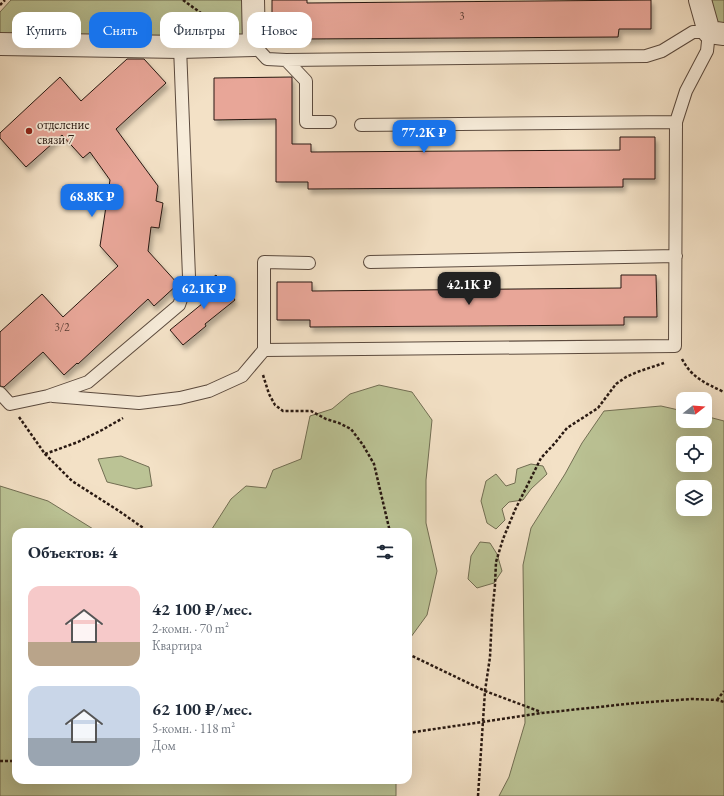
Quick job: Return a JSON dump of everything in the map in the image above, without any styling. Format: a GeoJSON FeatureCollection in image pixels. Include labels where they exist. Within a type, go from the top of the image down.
{"type":"FeatureCollection","features":[{"type":"Feature","properties":{"kind":"street"},"geometry":{"type":"LineString","coordinates":[[253,12],[254,0]]}},
{"type":"Feature","properties":{"kind":"street"},"geometry":{"type":"LineString","coordinates":[[700,0],[717,33]]}},
{"type":"Feature","properties":{"kind":"street"},"geometry":{"type":"LineString","coordinates":[[0,44],[160,47]]}},
{"type":"Feature","properties":{"kind":"lane"},"geometry":{"type":"LineString","coordinates":[[254,48],[268,59],[286,60],[646,56],[662,51],[693,32],[717,33],[686,91],[676,122],[675,346],[264,350]]}},
{"type":"Feature","properties":{"kind":"lane"},"geometry":{"type":"LineString","coordinates":[[0,393],[10,404],[48,396],[88,382],[179,305],[190,277],[180,48]]}},
{"type":"Feature","properties":{"kind":"lane"},"geometry":{"type":"LineString","coordinates":[[286,60],[306,81],[306,122],[330,122]]}},
{"type":"Feature","properties":{"kind":"lane"},"geometry":{"type":"LineString","coordinates":[[361,125],[676,122]]}},
{"type":"Feature","properties":{"kind":"lane"},"geometry":{"type":"LineString","coordinates":[[370,262],[676,256]]}},
{"type":"Feature","properties":{"kind":"lane"},"geometry":{"type":"LineString","coordinates":[[48,396],[139,403],[180,398],[209,391],[242,376],[264,350],[264,262],[309,263]]}},
{"type":"Feature","properties":{"kind":"path"},"geometry":{"type":"LineString","coordinates":[[0,5],[5,0]]}},
{"type":"Feature","properties":{"kind":"path"},"geometry":{"type":"LineString","coordinates":[[183,0],[247,43]]}},
{"type":"Feature","properties":{"kind":"path"},"geometry":{"type":"LineString","coordinates":[[675,346],[685,366],[699,380],[724,392]]}},
{"type":"Feature","properties":{"kind":"path"},"geometry":{"type":"LineString","coordinates":[[478,796],[485,691],[490,657],[496,562],[503,539],[515,510],[541,458],[567,428],[598,408],[616,384],[626,377],[666,363],[671,359],[675,346]]}},
{"type":"Feature","properties":{"kind":"path"},"geometry":{"type":"LineString","coordinates":[[254,362],[264,376],[269,394],[275,405],[284,411],[311,411],[350,429],[363,445],[374,464],[389,528]]}},
{"type":"Feature","properties":{"kind":"path"},"geometry":{"type":"LineString","coordinates":[[45,454],[78,442],[102,430],[123,418],[139,403]]}},
{"type":"Feature","properties":{"kind":"path"},"geometry":{"type":"LineString","coordinates":[[10,404],[45,454],[72,481],[143,528]]}},
{"type":"Feature","properties":{"kind":"path"},"geometry":{"type":"LineString","coordinates":[[412,656],[485,691],[542,713]]}},
{"type":"Feature","properties":{"kind":"path"},"geometry":{"type":"LineString","coordinates":[[717,700],[724,691]]}},
{"type":"Feature","properties":{"kind":"path"},"geometry":{"type":"LineString","coordinates":[[412,732],[542,713],[636,703],[692,699],[717,700],[724,702]]}},
{"type":"Feature","properties":{"kind":"path"},"geometry":{"type":"LineString","coordinates":[[0,761],[12,761]]}},
{"type":"Feature","properties":{"kind":"green space"},"geometry":{"type":"Polygon","coordinates":[[[11,0],[247,0],[246,40],[239,36],[239,12],[160,12],[160,37],[152,37],[152,12],[89,12],[89,37],[81,37],[81,12],[12,12],[12,38],[0,38],[0,12],[11,0]]]}},
{"type":"Feature","properties":{"kind":"green space"},"geometry":{"type":"Polygon","coordinates":[[[707,0],[724,0],[724,25],[718,23],[707,0]]]}},
{"type":"Feature","properties":{"kind":"green space"},"geometry":{"type":"Polygon","coordinates":[[[379,385],[412,392],[432,420],[426,480],[426,523],[437,571],[427,615],[412,636],[412,528],[213,528],[231,499],[246,486],[266,488],[273,470],[301,459],[310,416],[332,409],[350,394],[379,385]]]}},
{"type":"Feature","properties":{"kind":"green space"},"geometry":{"type":"Polygon","coordinates":[[[661,406],[676,409],[676,428],[712,428],[712,418],[724,421],[724,796],[499,796],[509,777],[525,723],[523,565],[531,528],[565,474],[582,443],[604,411],[661,406]]]}},
{"type":"Feature","properties":{"kind":"green space"},"geometry":{"type":"Polygon","coordinates":[[[121,456],[149,467],[152,486],[136,489],[107,482],[98,459],[121,456]]]}},
{"type":"Feature","properties":{"kind":"green space"},"geometry":{"type":"Polygon","coordinates":[[[531,464],[543,466],[547,474],[531,489],[523,500],[509,502],[502,509],[505,520],[496,529],[487,523],[481,501],[486,481],[496,474],[506,486],[515,483],[517,469],[531,464]]]}},
{"type":"Feature","properties":{"kind":"green space"},"geometry":{"type":"Polygon","coordinates":[[[0,486],[48,501],[92,528],[12,528],[12,784],[396,784],[396,796],[0,796],[0,486]]]}},
{"type":"Feature","properties":{"kind":"green space"},"geometry":{"type":"Polygon","coordinates":[[[480,542],[490,543],[497,554],[502,571],[494,583],[477,588],[468,579],[471,556],[480,542]]]}},
{"type":"Feature","properties":{"kind":"building"},"geometry":{"type":"Polygon","coordinates":[[[272,0],[307,0],[307,3],[651,0],[651,29],[619,29],[618,37],[312,39],[312,12],[272,12],[272,0]]]}},
{"type":"Feature","properties":{"kind":"building"},"geometry":{"type":"Polygon","coordinates":[[[127,59],[144,59],[166,83],[116,129],[158,186],[156,201],[163,203],[159,228],[151,227],[148,251],[178,284],[154,306],[148,299],[78,364],[77,363],[64,375],[43,352],[4,387],[0,386],[0,332],[42,294],[63,317],[118,266],[100,246],[110,180],[90,152],[83,158],[62,135],[26,167],[0,138],[0,133],[60,77],[81,101],[127,59]]]}},
{"type":"Feature","properties":{"kind":"building"},"geometry":{"type":"Polygon","coordinates":[[[292,77],[292,144],[311,144],[311,152],[620,150],[620,137],[655,137],[655,179],[623,179],[623,187],[308,189],[308,182],[276,182],[276,119],[214,120],[214,78],[292,77]]]}},
{"type":"Feature","properties":{"kind":"building"},"geometry":{"type":"Polygon","coordinates":[[[216,275],[235,300],[205,324],[206,326],[183,345],[170,330],[208,299],[199,288],[216,275]]]}},
{"type":"Feature","properties":{"kind":"building"},"geometry":{"type":"Polygon","coordinates":[[[621,275],[656,275],[657,317],[624,317],[624,325],[310,327],[310,320],[277,320],[277,282],[312,282],[312,291],[621,288],[621,275]]]}},
{"type":"Feature","properties":{"kind":"place","name":"отделение связи 7"},"geometry":{"type":"Point","coordinates":[29,131]}}]}
